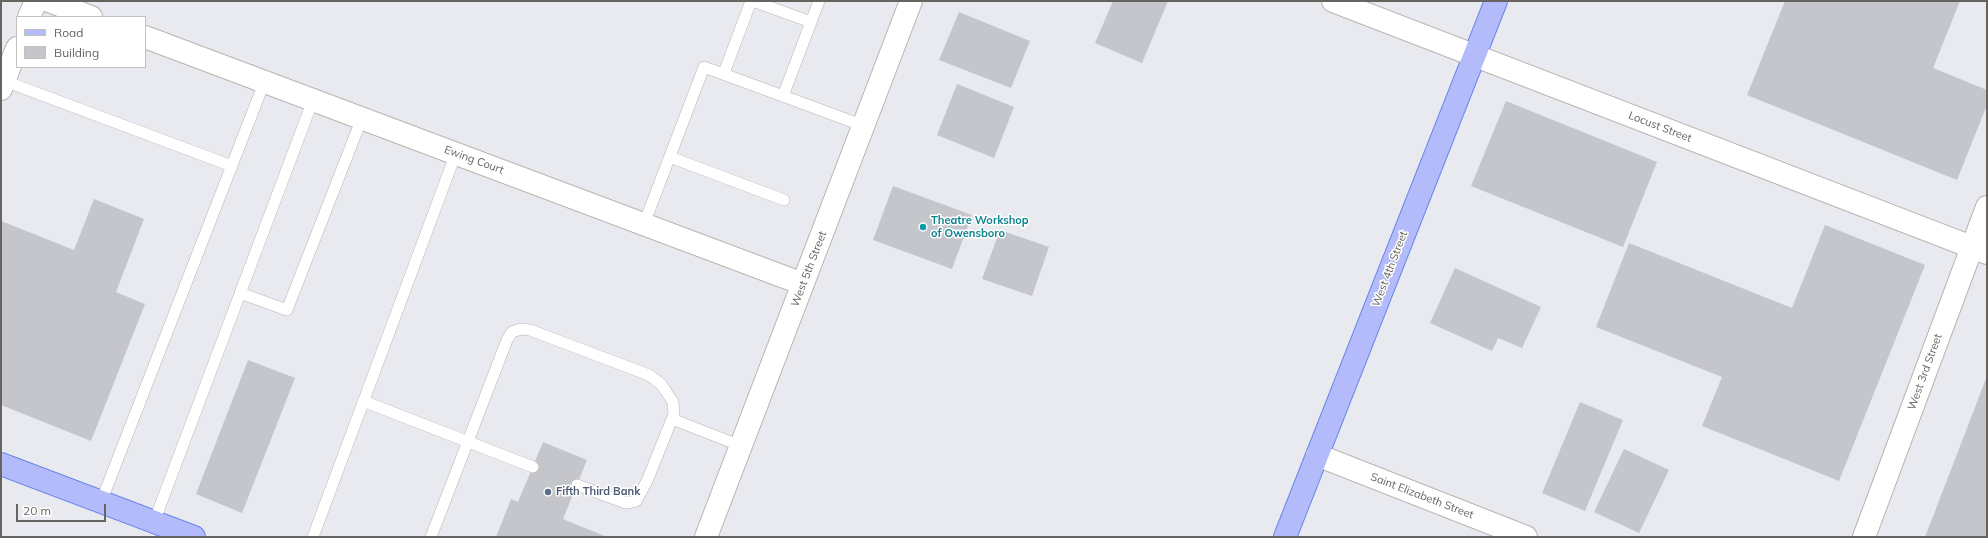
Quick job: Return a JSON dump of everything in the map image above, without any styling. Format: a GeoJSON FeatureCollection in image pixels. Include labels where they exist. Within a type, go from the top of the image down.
{"type":"FeatureCollection","features":[{"type":"Feature","properties":{"kind":"main road","name":"West 4th Street"},"geometry":{"type":"LineString","coordinates":[[1285,537],[1496,1]]}},
{"type":"Feature","properties":{"kind":"main road"},"geometry":{"type":"LineString","coordinates":[[1,464],[194,537]]}},
{"type":"Feature","properties":{"kind":"street"},"geometry":{"type":"LineString","coordinates":[[29,16],[36,1]]}},
{"type":"Feature","properties":{"kind":"street"},"geometry":{"type":"LineString","coordinates":[[49,1],[88,16]]}},
{"type":"Feature","properties":{"kind":"street","name":"West 5th Street"},"geometry":{"type":"LineString","coordinates":[[706,537],[911,1]]}},
{"type":"Feature","properties":{"kind":"street","name":"Locust Street"},"geometry":{"type":"LineString","coordinates":[[1333,1],[1979,250]]}},
{"type":"Feature","properties":{"kind":"street","name":"Ewing Court"},"geometry":{"type":"LineString","coordinates":[[146,38],[803,284]]}},
{"type":"Feature","properties":{"kind":"street"},"geometry":{"type":"LineString","coordinates":[[2,83],[16,50]]}},
{"type":"Feature","properties":{"kind":"street","name":"West 3rd Street"},"geometry":{"type":"LineString","coordinates":[[1864,537],[1979,250],[1987,207]]}},
{"type":"Feature","properties":{"kind":"street","name":"Saint Elizabeth Street"},"geometry":{"type":"LineString","coordinates":[[1317,455],[1526,537]]}},
{"type":"Feature","properties":{"kind":"lane"},"geometry":{"type":"LineString","coordinates":[[724,73],[752,1],[811,22]]}},
{"type":"Feature","properties":{"kind":"lane"},"geometry":{"type":"LineString","coordinates":[[783,96],[819,1]]}},
{"type":"Feature","properties":{"kind":"lane"},"geometry":{"type":"LineString","coordinates":[[644,224],[704,67],[724,73],[864,126]]}},
{"type":"Feature","properties":{"kind":"lane"},"geometry":{"type":"LineString","coordinates":[[2,83],[232,166]]}},
{"type":"Feature","properties":{"kind":"lane"},"geometry":{"type":"LineString","coordinates":[[102,502],[264,83]]}},
{"type":"Feature","properties":{"kind":"lane"},"geometry":{"type":"LineString","coordinates":[[154,522],[313,100]]}},
{"type":"Feature","properties":{"kind":"lane"},"geometry":{"type":"LineString","coordinates":[[240,293],[287,310],[362,118]]}},
{"type":"Feature","properties":{"kind":"lane"},"geometry":{"type":"LineString","coordinates":[[313,537],[456,153]]}},
{"type":"Feature","properties":{"kind":"lane"},"geometry":{"type":"LineString","coordinates":[[670,157],[784,200]]}},
{"type":"Feature","properties":{"kind":"lane"},"geometry":{"type":"LineString","coordinates":[[431,537],[507,340],[512,332],[521,329],[530,330],[649,375],[661,384],[673,402],[674,414],[647,481],[636,501],[626,503],[577,484]]}},
{"type":"Feature","properties":{"kind":"lane"},"geometry":{"type":"LineString","coordinates":[[363,400],[533,467]]}},
{"type":"Feature","properties":{"kind":"lane"},"geometry":{"type":"LineString","coordinates":[[672,419],[741,446]]}},
{"type":"Feature","properties":{"kind":"building"},"geometry":{"type":"Polygon","coordinates":[[[1113,1],[1168,1],[1142,63],[1095,43],[1113,1]]]}},
{"type":"Feature","properties":{"kind":"building"},"geometry":{"type":"Polygon","coordinates":[[[1785,1],[1960,1],[1933,68],[1987,90],[1987,105],[1957,180],[1747,95],[1785,1]]]}},
{"type":"Feature","properties":{"kind":"building"},"geometry":{"type":"Polygon","coordinates":[[[959,12],[1030,41],[1011,88],[939,60],[959,12]]]}},
{"type":"Feature","properties":{"kind":"building"},"geometry":{"type":"Polygon","coordinates":[[[957,84],[1014,107],[994,158],[937,135],[957,84]]]}},
{"type":"Feature","properties":{"kind":"building"},"geometry":{"type":"Polygon","coordinates":[[[1506,101],[1657,162],[1623,247],[1471,186],[1506,101]]]}},
{"type":"Feature","properties":{"kind":"building","name":"Theatre Workshop of Owensboro"},"geometry":{"type":"Polygon","coordinates":[[[893,186],[972,215],[952,269],[873,240],[893,186]]]}},
{"type":"Feature","properties":{"kind":"building"},"geometry":{"type":"Polygon","coordinates":[[[94,199],[144,219],[116,292],[145,304],[91,441],[1,405],[1,221],[74,250],[94,199]]]}},
{"type":"Feature","properties":{"kind":"building"},"geometry":{"type":"Polygon","coordinates":[[[1825,225],[1925,265],[1839,481],[1702,426],[1722,377],[1596,327],[1629,243],[1792,308],[1825,225]]]}},
{"type":"Feature","properties":{"kind":"building"},"geometry":{"type":"Polygon","coordinates":[[[1000,230],[1049,247],[1032,296],[982,279],[1000,230]]]}},
{"type":"Feature","properties":{"kind":"building"},"geometry":{"type":"Polygon","coordinates":[[[1455,268],[1541,307],[1522,348],[1498,338],[1492,351],[1430,323],[1455,268]]]}},
{"type":"Feature","properties":{"kind":"building"},"geometry":{"type":"Polygon","coordinates":[[[248,360],[295,378],[242,513],[196,494],[248,360]]]}},
{"type":"Feature","properties":{"kind":"building"},"geometry":{"type":"Polygon","coordinates":[[[1987,376],[1987,537],[1925,537],[1952,467],[1987,376]]]}},
{"type":"Feature","properties":{"kind":"building"},"geometry":{"type":"Polygon","coordinates":[[[1580,402],[1623,420],[1585,511],[1542,493],[1580,402]]]}},
{"type":"Feature","properties":{"kind":"building","name":"Fifth Third Bank"},"geometry":{"type":"Polygon","coordinates":[[[543,442],[587,460],[563,519],[607,537],[496,537],[511,499],[518,502],[543,442]]]}},
{"type":"Feature","properties":{"kind":"building"},"geometry":{"type":"Polygon","coordinates":[[[1624,449],[1669,470],[1639,533],[1594,512],[1624,449]]]}},
{"type":"Feature","properties":{"kind":"place","name":"Theatre Workshop of Owensboro"},"geometry":{"type":"Point","coordinates":[923,227]}},
{"type":"Feature","properties":{"kind":"place","name":"Fifth Third Bank"},"geometry":{"type":"Point","coordinates":[548,492]}}]}
